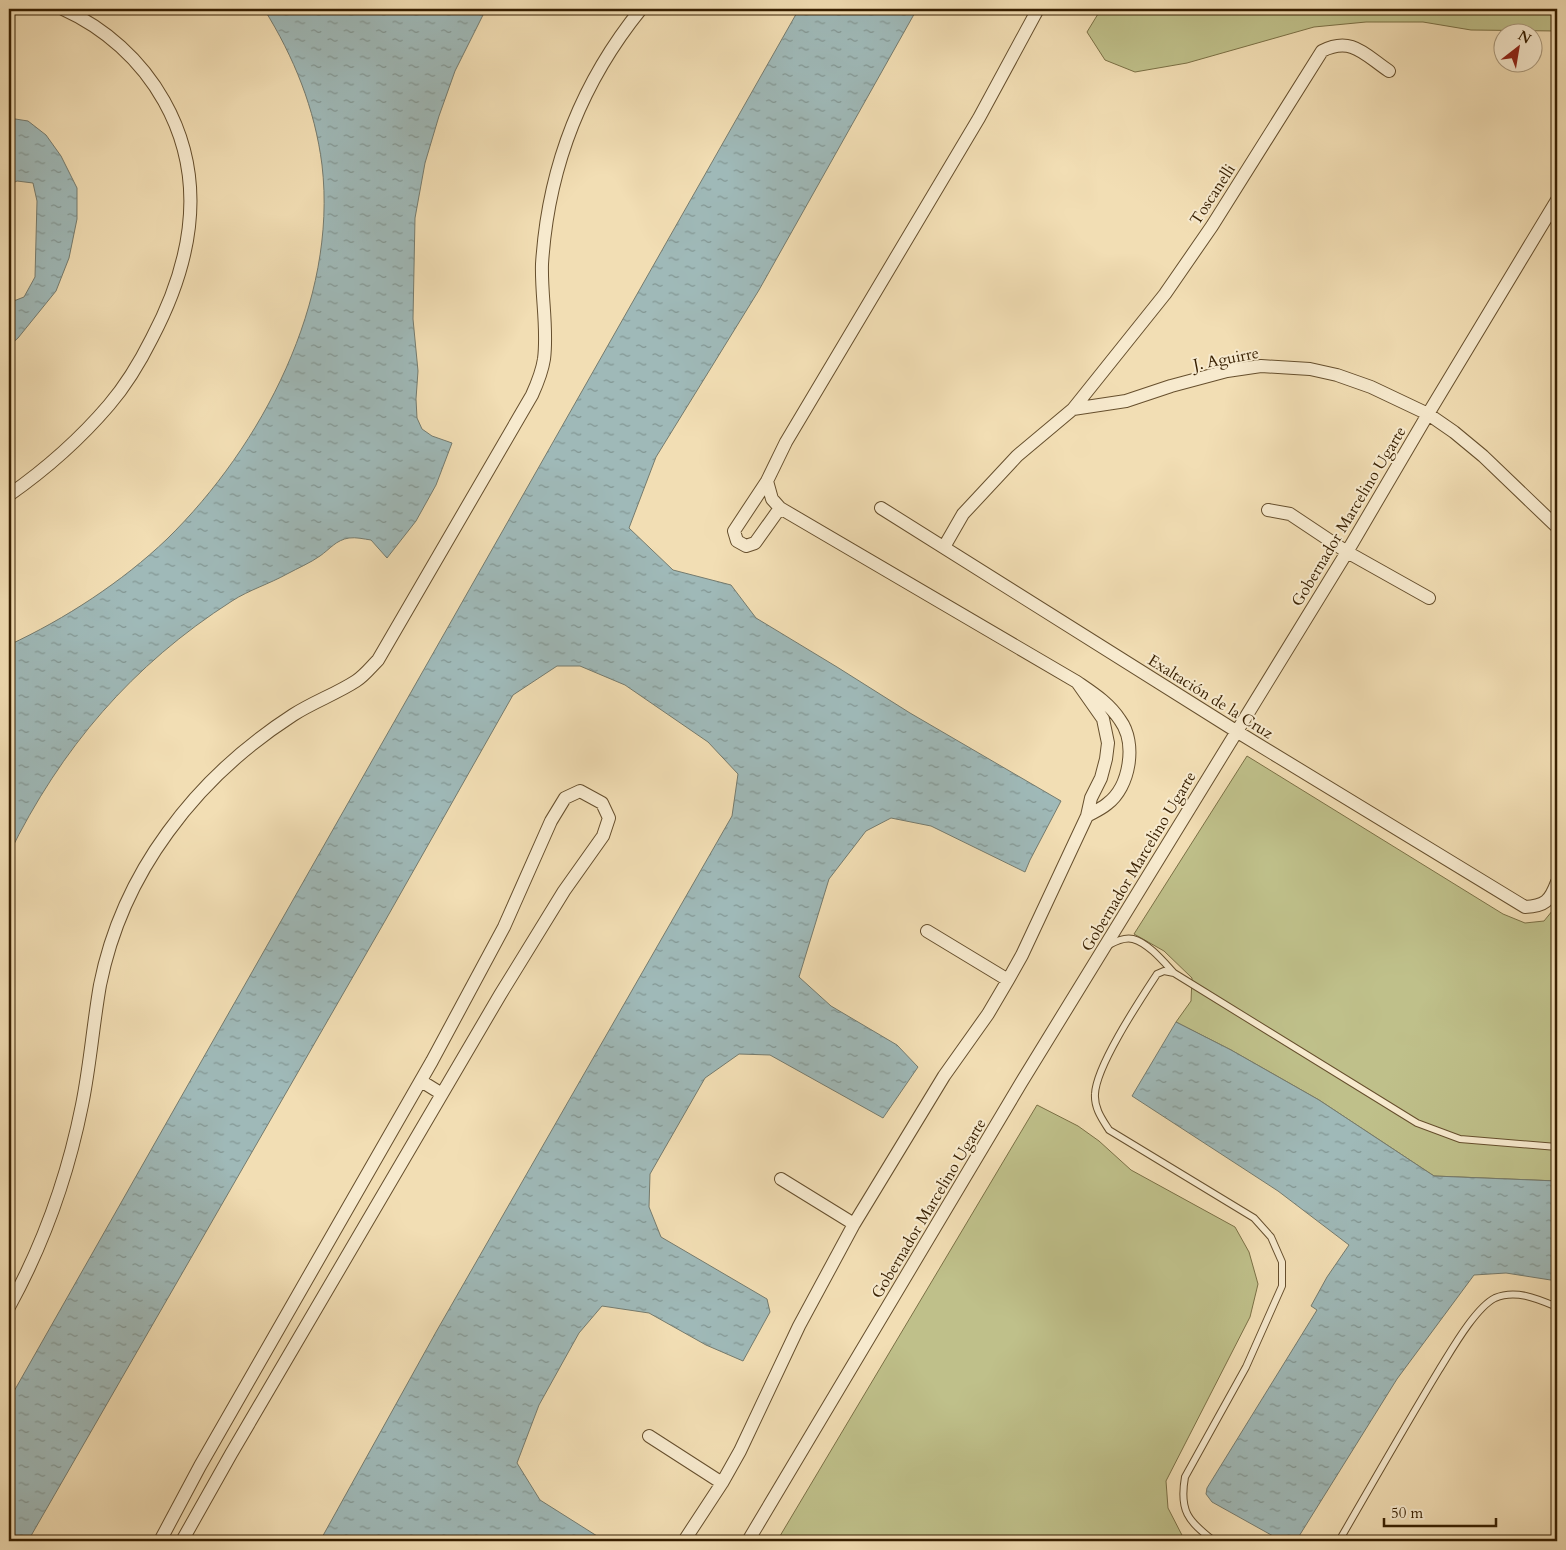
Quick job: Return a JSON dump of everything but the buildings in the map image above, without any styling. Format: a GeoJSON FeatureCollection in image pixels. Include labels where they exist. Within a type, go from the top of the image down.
{"type":"FeatureCollection","features":[{"type":"Feature","properties":{"kind":"street"},"geometry":{"type":"LineString","coordinates":[[9,495],[32,478],[91,426],[129,379],[150,344],[172,296],[180,273],[190,224],[192,196],[182,139],[154,83],[135,60],[96,26],[63,9]]}},
{"type":"Feature","properties":{"kind":"street"},"geometry":{"type":"LineString","coordinates":[[9,1307],[35,1254],[53,1208],[71,1153],[83,1103],[100,984],[114,935],[133,889],[167,833],[187,807],[214,778],[270,730],[296,713],[356,681],[378,660],[532,395],[540,378],[544,359],[543,256],[548,215],[558,165],[589,88],[619,37],[641,9]]}},
{"type":"Feature","properties":{"kind":"street"},"geometry":{"type":"LineString","coordinates":[[780,508],[755,543],[746,546],[737,541],[734,531],[767,481],[786,442],[979,118],[1038,9]]}},
{"type":"Feature","properties":{"kind":"street","name":"Toscanelli"},"geometry":{"type":"LineString","coordinates":[[1073,409],[1165,294],[1212,226],[1322,50],[1334,45],[1352,46],[1389,71]]}},
{"type":"Feature","properties":{"kind":"street","name":"Gobernador Marcelino Ugarte"},"geometry":{"type":"LineString","coordinates":[[748,1541],[1011,1100],[1347,552],[1557,200]]}},
{"type":"Feature","properties":{"kind":"street","name":"J. Aguirre"},"geometry":{"type":"LineString","coordinates":[[1073,409],[1126,402],[1171,386],[1227,372],[1261,366],[1310,369],[1337,375],[1371,387],[1428,414],[1483,456],[1557,527]]}},
{"type":"Feature","properties":{"kind":"street"},"geometry":{"type":"LineString","coordinates":[[944,547],[963,514],[1017,456],[1073,409]]}},
{"type":"Feature","properties":{"kind":"street"},"geometry":{"type":"LineString","coordinates":[[767,481],[772,499],[780,508],[1077,682],[1103,700],[1122,721],[1129,742],[1129,763],[1124,783],[1108,804],[1087,816]]}},
{"type":"Feature","properties":{"kind":"street","name":"Exaltación de la Cruz"},"geometry":{"type":"LineString","coordinates":[[881,508],[1236,731],[1525,907],[1540,906],[1548,901],[1557,882]]}},
{"type":"Feature","properties":{"kind":"street"},"geometry":{"type":"LineString","coordinates":[[1268,510],[1290,514],[1347,552],[1429,598]]}},
{"type":"Feature","properties":{"kind":"street"},"geometry":{"type":"LineString","coordinates":[[684,1541],[722,1483],[740,1451],[799,1326],[854,1224],[944,1076],[988,1014],[1008,980],[1087,816],[1091,798],[1106,759],[1108,744],[1103,719],[1077,682]]}},
{"type":"Feature","properties":{"kind":"street"},"geometry":{"type":"LineString","coordinates":[[160,1541],[200,1466],[420,1080],[504,927],[550,821],[565,798],[580,791],[602,803],[609,818],[603,836],[564,891],[442,1094],[269,1388],[182,1541]]}},
{"type":"Feature","properties":{"kind":"street"},"geometry":{"type":"LineString","coordinates":[[927,931],[1008,980]]}},
{"type":"Feature","properties":{"kind":"street"},"geometry":{"type":"LineString","coordinates":[[420,1080],[442,1094]]}},
{"type":"Feature","properties":{"kind":"street"},"geometry":{"type":"LineString","coordinates":[[781,1179],[854,1224]]}},
{"type":"Feature","properties":{"kind":"street"},"geometry":{"type":"LineString","coordinates":[[252,1376],[269,1388]]}},
{"type":"Feature","properties":{"kind":"street"},"geometry":{"type":"LineString","coordinates":[[649,1436],[722,1483]]}},
{"type":"Feature","properties":{"kind":"lane"},"geometry":{"type":"LineString","coordinates":[[1104,947],[1118,940],[1132,939],[1153,950],[1174,972],[1417,1123],[1460,1139],[1557,1147]]}},
{"type":"Feature","properties":{"kind":"lane"},"geometry":{"type":"LineString","coordinates":[[1174,972],[1164,971],[1157,974],[1098,1075],[1094,1096],[1099,1115],[1109,1130],[1254,1218],[1271,1237],[1282,1262],[1282,1286],[1269,1318],[1246,1367],[1185,1477],[1182,1495],[1185,1510],[1196,1527],[1214,1541]]}},
{"type":"Feature","properties":{"kind":"lane"},"geometry":{"type":"LineString","coordinates":[[1339,1541],[1426,1393],[1481,1308],[1495,1298],[1509,1295],[1530,1296],[1557,1307]]}},
{"type":"Feature","properties":{"kind":"green space"},"geometry":{"type":"Polygon","coordinates":[[[1101,9],[1557,9],[1557,31],[1544,31],[1544,22],[1494,22],[1494,30],[1471,30],[1423,22],[1366,22],[1314,27],[1187,63],[1135,72],[1105,60],[1087,32],[1101,9]]]}},
{"type":"Feature","properties":{"kind":"green space"},"geometry":{"type":"Polygon","coordinates":[[[1247,756],[1503,914],[1525,923],[1544,921],[1557,905],[1557,1181],[1434,1176],[1319,1100],[1231,1050],[1176,1022],[1191,1001],[1192,978],[1164,951],[1134,934],[1247,756]]]}},
{"type":"Feature","properties":{"kind":"green space"},"geometry":{"type":"Polygon","coordinates":[[[1037,1105],[1078,1126],[1099,1141],[1131,1170],[1235,1227],[1249,1252],[1258,1284],[1250,1317],[1166,1481],[1168,1508],[1185,1541],[777,1541],[1037,1105]]]}},
{"type":"Feature","properties":{"kind":"water"},"geometry":{"type":"Polygon","coordinates":[[[264,9],[486,9],[455,71],[439,116],[425,163],[415,218],[413,319],[418,371],[417,418],[422,429],[432,436],[452,443],[436,485],[416,521],[387,558],[371,540],[360,538],[344,539],[312,561],[232,601],[196,626],[131,681],[76,744],[29,815],[9,854],[9,645],[51,624],[112,585],[150,555],[202,502],[234,460],[262,416],[286,368],[305,319],[318,268],[324,216],[322,165],[319,144],[302,84],[285,46],[264,9]]]}},
{"type":"Feature","properties":{"kind":"water"},"geometry":{"type":"Polygon","coordinates":[[[799,9],[917,9],[759,290],[656,457],[629,528],[673,570],[731,585],[756,618],[910,713],[1061,801],[1025,872],[931,826],[891,818],[866,831],[829,879],[799,977],[831,1006],[897,1045],[918,1067],[883,1118],[770,1055],[739,1054],[705,1078],[650,1174],[649,1207],[661,1237],[767,1299],[770,1312],[743,1361],[706,1345],[649,1313],[602,1306],[579,1333],[539,1405],[517,1463],[540,1500],[605,1541],[320,1541],[436,1332],[732,816],[738,774],[708,742],[625,685],[580,666],[557,666],[513,695],[28,1541],[9,1541],[9,1400],[799,9]]]}},
{"type":"Feature","properties":{"kind":"water"},"geometry":{"type":"Polygon","coordinates":[[[9,118],[28,121],[46,135],[61,156],[77,188],[77,219],[69,258],[56,291],[18,338],[9,346],[9,300],[11,302],[24,297],[35,277],[37,201],[33,183],[17,181],[9,185],[9,118]]]}},
{"type":"Feature","properties":{"kind":"water"},"geometry":{"type":"Polygon","coordinates":[[[1176,1022],[1231,1050],[1319,1100],[1434,1176],[1557,1181],[1557,1281],[1506,1273],[1474,1275],[1397,1379],[1296,1541],[1282,1541],[1212,1502],[1206,1494],[1207,1488],[1317,1310],[1311,1306],[1327,1277],[1349,1245],[1278,1191],[1132,1096],[1176,1022]]]}}]}
